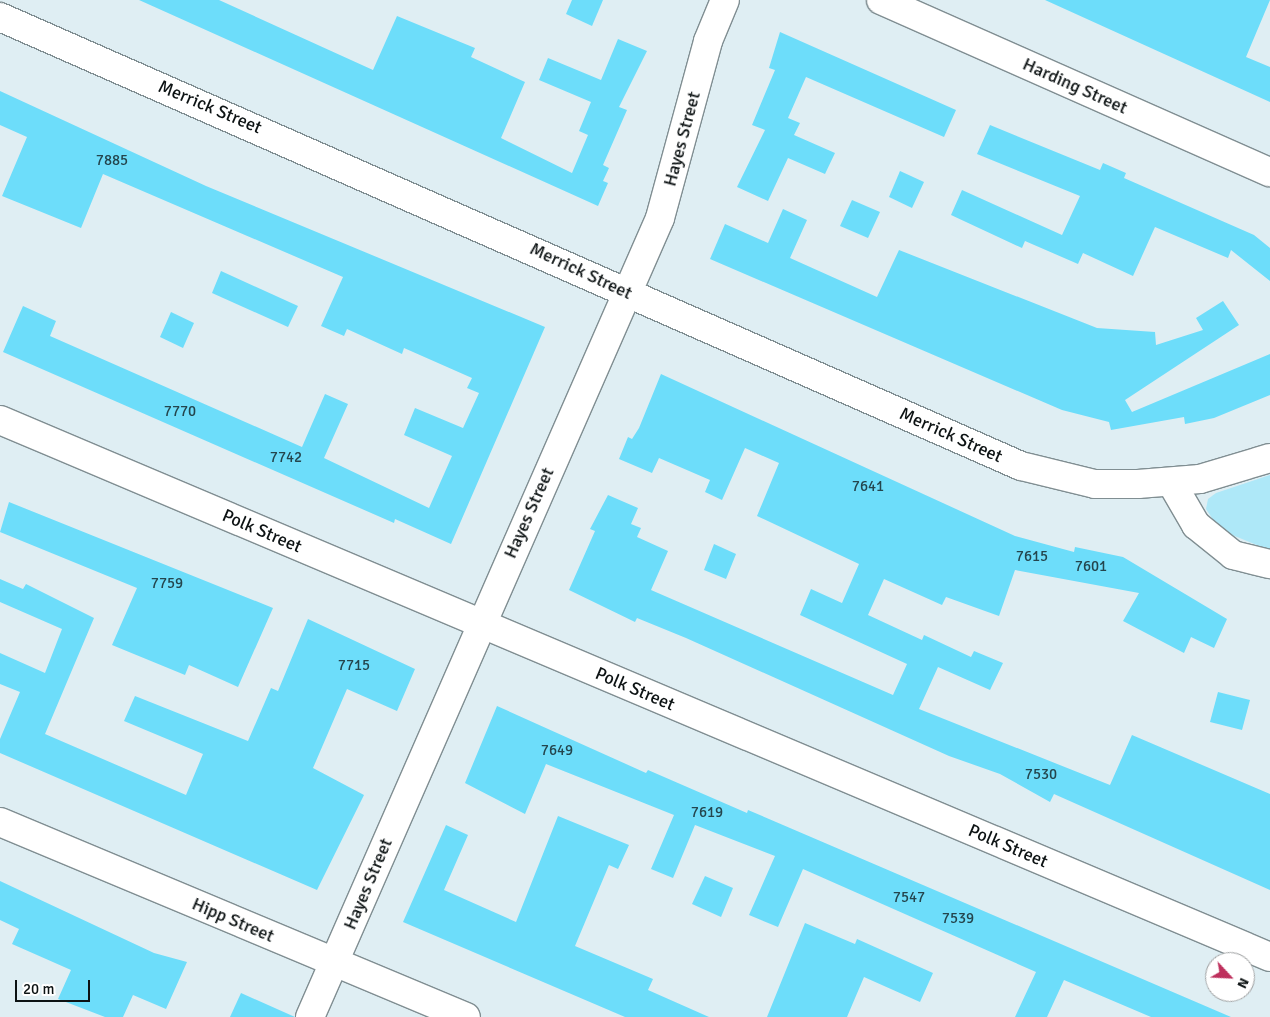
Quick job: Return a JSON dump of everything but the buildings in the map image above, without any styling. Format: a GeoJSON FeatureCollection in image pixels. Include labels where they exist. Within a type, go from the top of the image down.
{"type":"FeatureCollection","features":[{"type":"Feature","properties":{"kind":"street","name":"Hayes Street"},"geometry":{"type":"LineString","coordinates":[[310,1017],[480,623],[660,218],[708,41],[725,0]]}},
{"type":"Feature","properties":{"kind":"street","name":"Harding Street"},"geometry":{"type":"LineString","coordinates":[[881,0],[1270,172]]}},
{"type":"Feature","properties":{"kind":"street","name":"Merrick Street"},"geometry":{"type":"LineString","coordinates":[[0,17],[1021,466],[1095,484],[1171,482],[1239,470],[1270,458]]}},
{"type":"Feature","properties":{"kind":"street","name":"Polk Street"},"geometry":{"type":"LineString","coordinates":[[0,420],[1270,957]]}},
{"type":"Feature","properties":{"kind":"street"},"geometry":{"type":"LineString","coordinates":[[1171,482],[1196,525],[1233,555],[1270,564]]}},
{"type":"Feature","properties":{"kind":"street","name":"Hipp Street"},"geometry":{"type":"LineString","coordinates":[[0,822],[466,1017]]}},
{"type":"Feature","properties":{"kind":"shaded area"},"geometry":{"type":"Polygon","coordinates":[[[1270,475],[1269,550],[1220,530],[1206,509],[1208,499],[1216,493],[1270,475]]]}}]}
